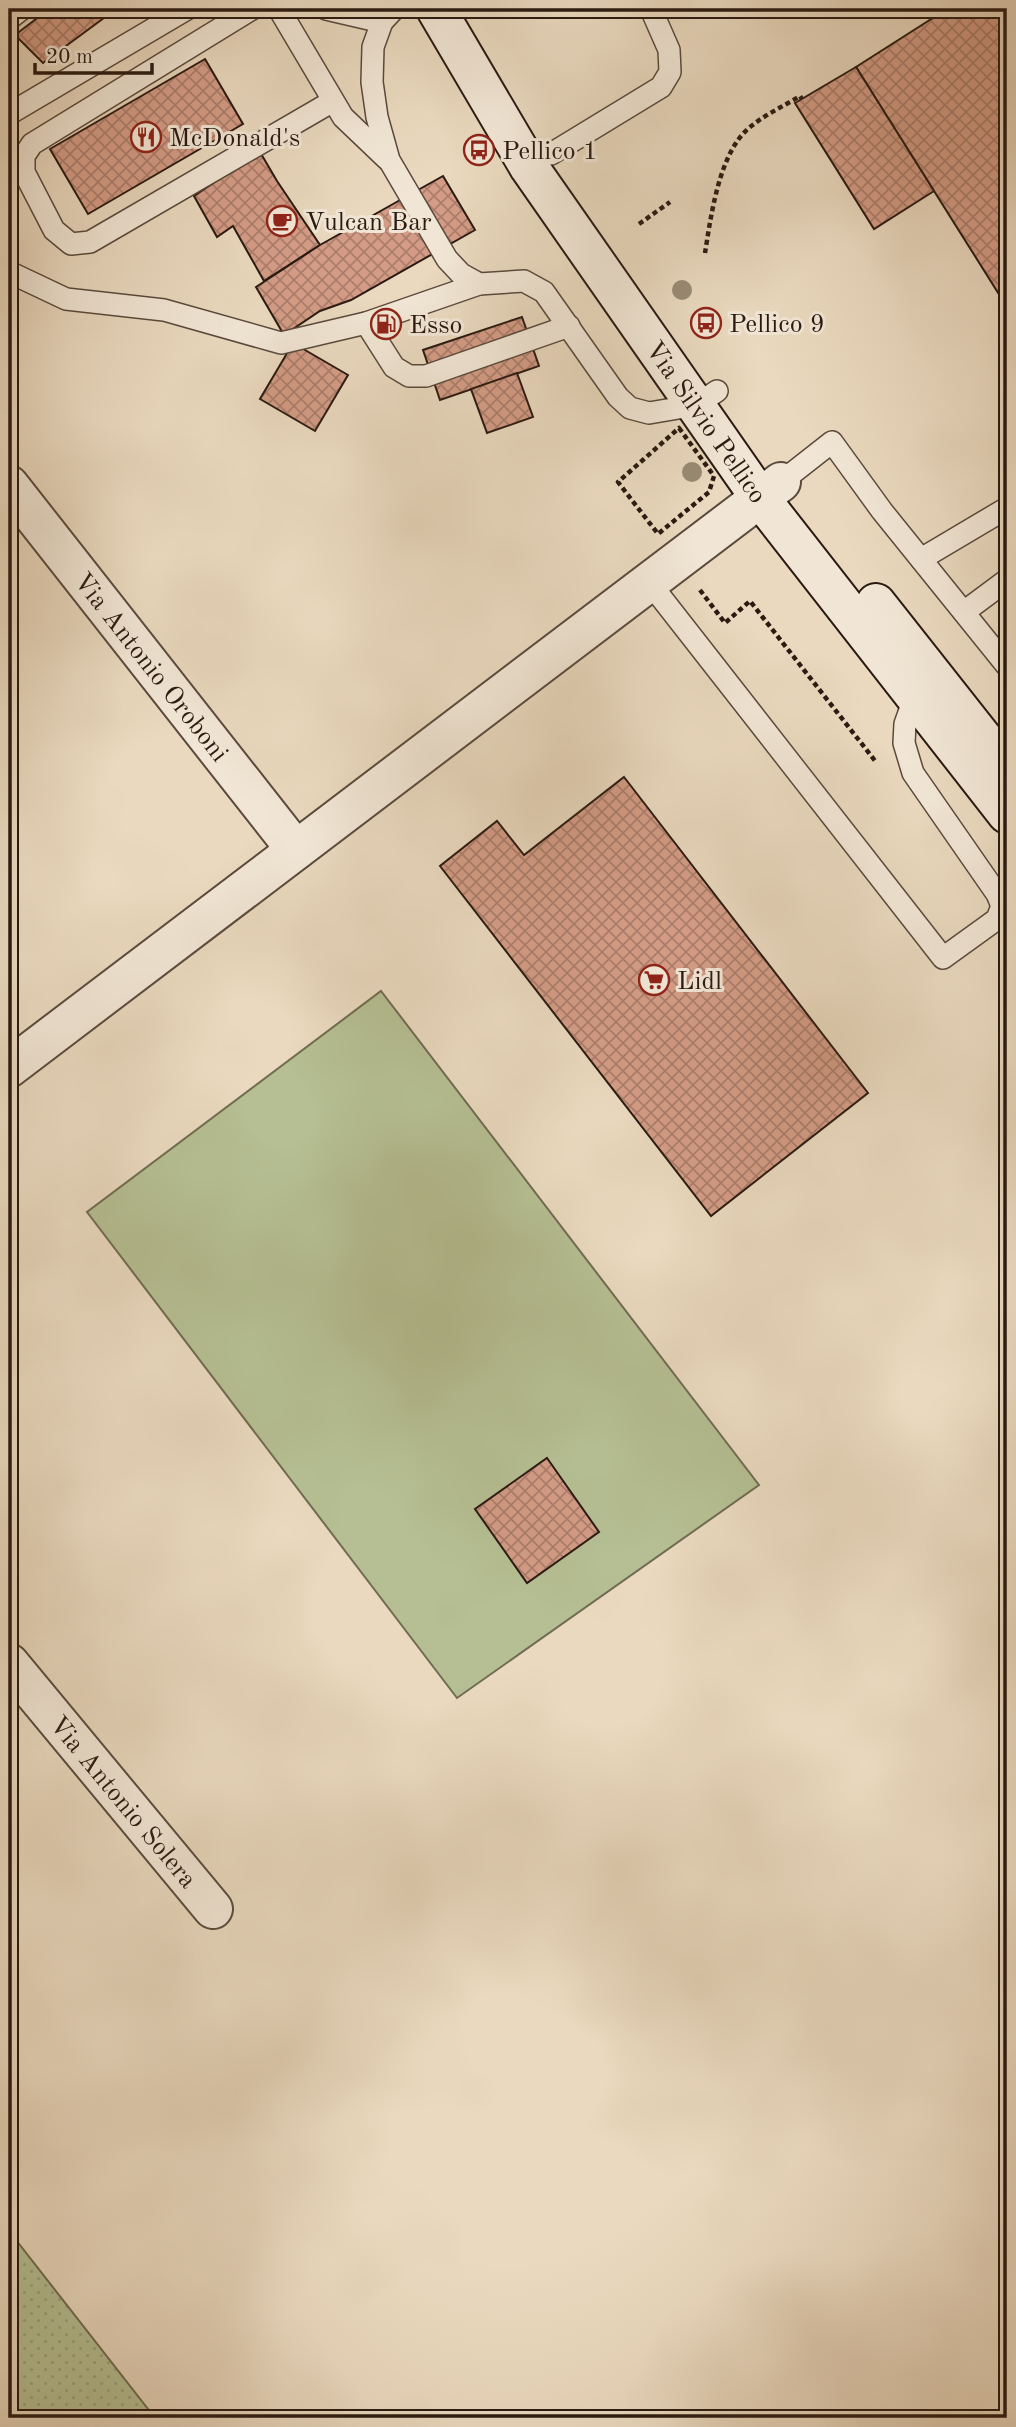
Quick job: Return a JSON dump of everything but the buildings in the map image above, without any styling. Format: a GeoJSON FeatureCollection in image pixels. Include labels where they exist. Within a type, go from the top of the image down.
{"type":"FeatureCollection","features":[{"type":"Feature","properties":{"kind":"main road","name":"Via Silvio Pellico"},"geometry":{"type":"LineString","coordinates":[[436,9],[529,167],[707,398]]}},
{"type":"Feature","properties":{"kind":"main road","name":"Via Silvio Pellico"},"geometry":{"type":"LineString","coordinates":[[466,9],[551,154],[707,398],[915,696],[1007,814]]}},
{"type":"Feature","properties":{"kind":"main road","name":"Via Antonio Oroboni"},"geometry":{"type":"LineString","coordinates":[[9,485],[296,850]]}},
{"type":"Feature","properties":{"kind":"main road","name":"Via Silvio Pellico"},"geometry":{"type":"LineString","coordinates":[[770,490],[1007,769]]}},
{"type":"Feature","properties":{"kind":"main road"},"geometry":{"type":"LineString","coordinates":[[9,1068],[770,490]]}},
{"type":"Feature","properties":{"kind":"main road","name":"Via Antonio Solera"},"geometry":{"type":"LineString","coordinates":[[9,1663],[213,1909]]}},
{"type":"Feature","properties":{"kind":"lane"},"geometry":{"type":"LineString","coordinates":[[9,19],[22,9]]}},
{"type":"Feature","properties":{"kind":"lane"},"geometry":{"type":"LineString","coordinates":[[9,114],[187,9]]}},
{"type":"Feature","properties":{"kind":"lane"},"geometry":{"type":"LineString","coordinates":[[251,9],[32,144],[24,156],[24,173],[54,230],[71,244],[90,242],[333,101]]}},
{"type":"Feature","properties":{"kind":"lane"},"geometry":{"type":"LineString","coordinates":[[279,9],[343,117],[389,160]]}},
{"type":"Feature","properties":{"kind":"lane"},"geometry":{"type":"LineString","coordinates":[[326,9],[388,15],[373,47],[372,82],[377,117],[389,160],[447,259],[461,274],[479,284]]}},
{"type":"Feature","properties":{"kind":"lane"},"geometry":{"type":"LineString","coordinates":[[551,154],[661,87],[670,72],[669,50],[651,9]]}},
{"type":"Feature","properties":{"kind":"lane"},"geometry":{"type":"LineString","coordinates":[[9,272],[66,299],[164,310],[281,343],[366,323],[479,284],[524,281],[544,292],[618,397],[631,408],[649,413],[707,398]]}},
{"type":"Feature","properties":{"kind":"lane"},"geometry":{"type":"LineString","coordinates":[[366,323],[394,367],[409,376],[426,376],[569,326]]}},
{"type":"Feature","properties":{"kind":"lane"},"geometry":{"type":"LineString","coordinates":[[770,490],[832,442],[882,511],[1007,666]]}},
{"type":"Feature","properties":{"kind":"lane"},"geometry":{"type":"LineString","coordinates":[[921,559],[1007,508]]}},
{"type":"Feature","properties":{"kind":"lane"},"geometry":{"type":"LineString","coordinates":[[964,612],[1007,580]]}},
{"type":"Feature","properties":{"kind":"lane"},"geometry":{"type":"LineString","coordinates":[[649,582],[943,958],[997,919],[1002,906],[997,894],[913,773],[904,743],[905,724],[915,696]]}},
{"type":"Feature","properties":{"kind":"path"},"geometry":{"type":"LineString","coordinates":[[705,253],[715,192],[735,146],[748,128],[800,96],[802,99]]}},
{"type":"Feature","properties":{"kind":"path"},"geometry":{"type":"LineString","coordinates":[[639,224],[670,202]]}},
{"type":"Feature","properties":{"kind":"path"},"geometry":{"type":"LineString","coordinates":[[679,428],[714,476],[709,492],[658,534],[618,482],[679,428]]}},
{"type":"Feature","properties":{"kind":"path"},"geometry":{"type":"LineString","coordinates":[[695,583],[724,623],[750,601],[878,765]]}},
{"type":"Feature","properties":{"kind":"green space"},"geometry":{"type":"Polygon","coordinates":[[[381,991],[759,1485],[457,1698],[87,1212],[381,991]]]}},
{"type":"Feature","properties":{"kind":"green space"},"geometry":{"type":"Polygon","coordinates":[[[9,2231],[155,2418],[9,2418],[9,2231]]]}},
{"type":"Feature","properties":{"kind":"place","name":"McDonald's"},"geometry":{"type":"Point","coordinates":[146,137]}},
{"type":"Feature","properties":{"kind":"place","name":"Pellico 1"},"geometry":{"type":"Point","coordinates":[479,150]}},
{"type":"Feature","properties":{"kind":"place","name":"Vulcan Bar"},"geometry":{"type":"Point","coordinates":[282,221]}},
{"type":"Feature","properties":{"kind":"place","name":"Pellico 9"},"geometry":{"type":"Point","coordinates":[706,323]}},
{"type":"Feature","properties":{"kind":"place","name":"Esso"},"geometry":{"type":"Point","coordinates":[386,324]}},
{"type":"Feature","properties":{"kind":"place","name":"Lidl"},"geometry":{"type":"Point","coordinates":[654,980]}}]}
